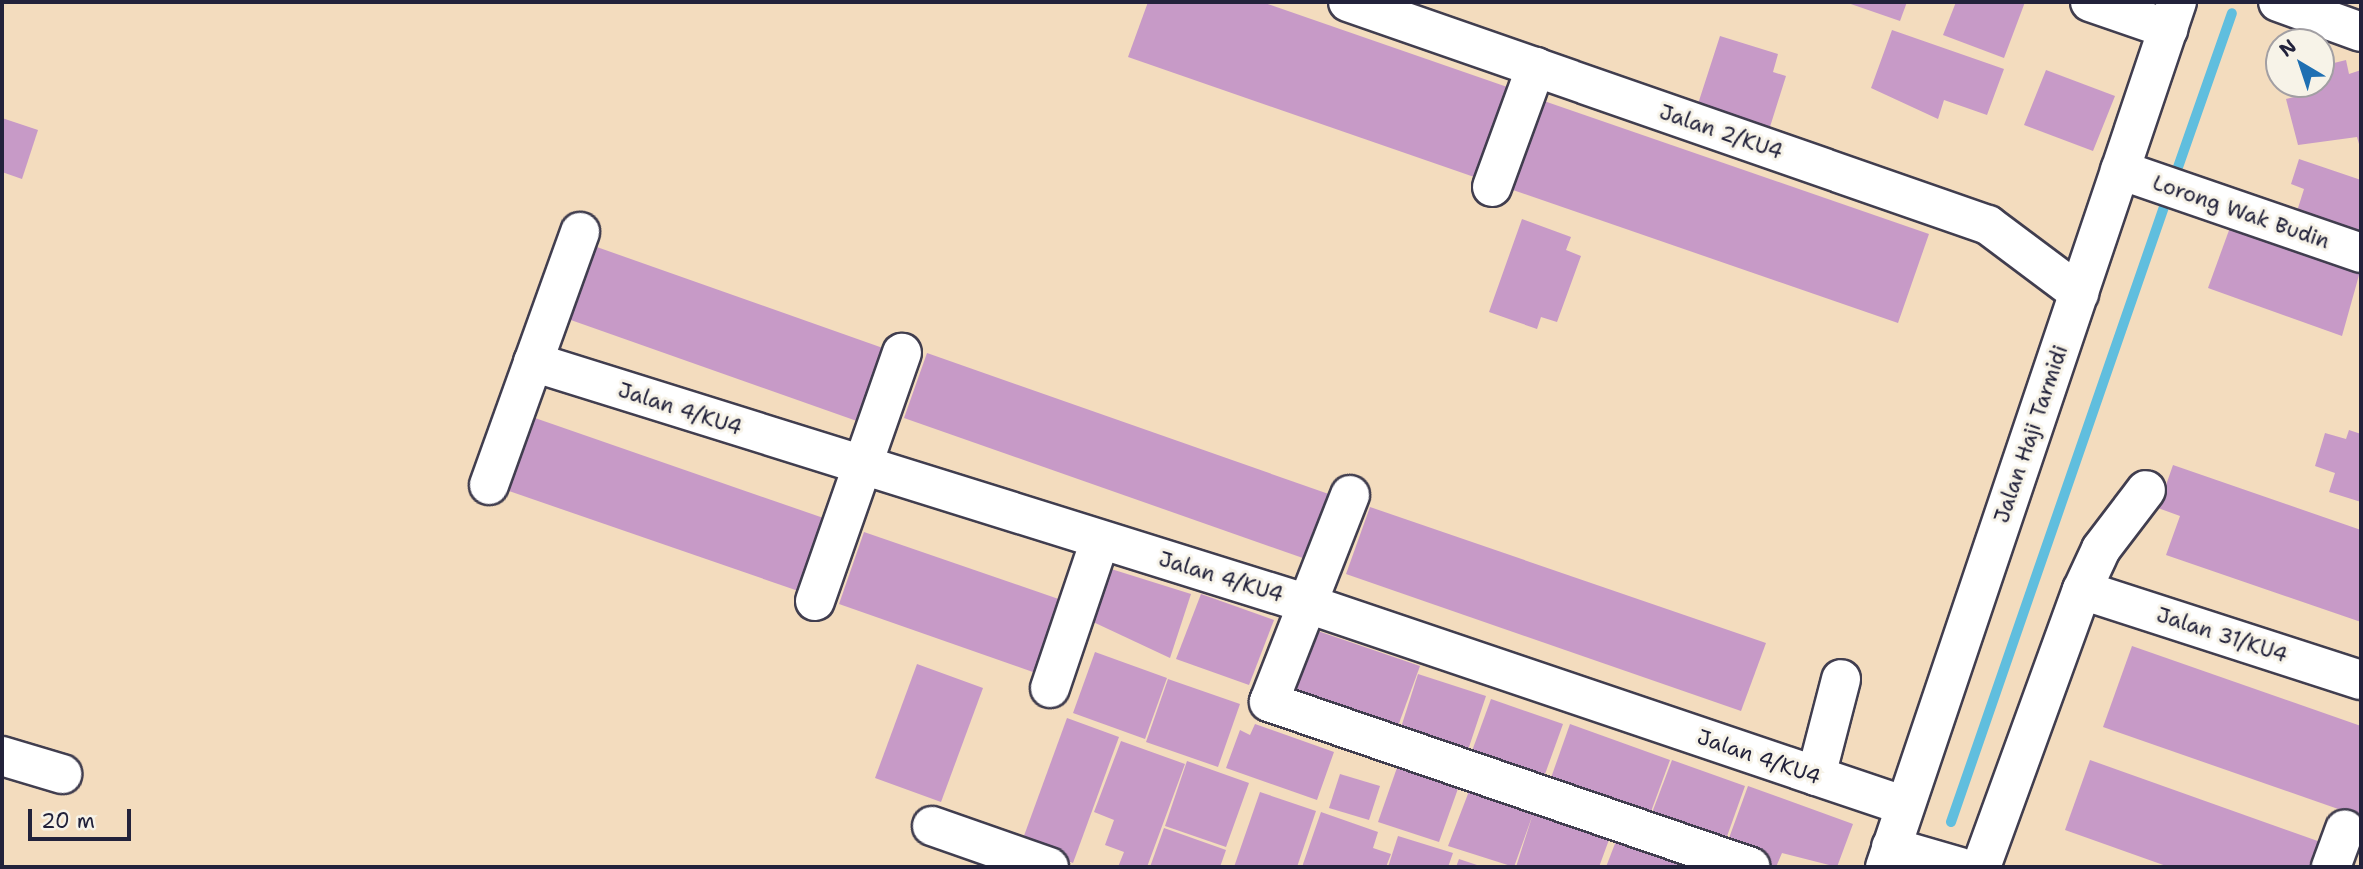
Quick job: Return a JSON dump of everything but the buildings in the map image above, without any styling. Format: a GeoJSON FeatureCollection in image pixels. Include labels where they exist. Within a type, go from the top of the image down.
{"type":"FeatureCollection","features":[{"type":"Feature","properties":{"kind":"street","name":"Jalan 2/KU4"},"geometry":{"type":"LineString","coordinates":[[1348,2],[1988,225],[2079,293]]}},
{"type":"Feature","properties":{"kind":"street"},"geometry":{"type":"LineString","coordinates":[[2090,2],[2173,15]]}},
{"type":"Feature","properties":{"kind":"street"},"geometry":{"type":"LineString","coordinates":[[2278,2],[2361,32]]}},
{"type":"Feature","properties":{"kind":"street","name":"Jalan Haji Tarmidi"},"geometry":{"type":"LineString","coordinates":[[1888,857],[2173,15]]}},
{"type":"Feature","properties":{"kind":"street"},"geometry":{"type":"LineString","coordinates":[[1492,187],[1536,67]]}},
{"type":"Feature","properties":{"kind":"street","name":"Lorong Wak Budin"},"geometry":{"type":"LineString","coordinates":[[2120,170],[2361,254]]}},
{"type":"Feature","properties":{"kind":"street"},"geometry":{"type":"LineString","coordinates":[[489,485],[580,232]]}},
{"type":"Feature","properties":{"kind":"street"},"geometry":{"type":"LineString","coordinates":[[815,601],[902,353]]}},
{"type":"Feature","properties":{"kind":"street","name":"Jalan 4/KU4"},"geometry":{"type":"LineString","coordinates":[[533,362],[1305,603],[1905,806]]}},
{"type":"Feature","properties":{"kind":"street"},"geometry":{"type":"LineString","coordinates":[[1981,867],[2082,590],[2101,550],[2146,490]]}},
{"type":"Feature","properties":{"kind":"street"},"geometry":{"type":"LineString","coordinates":[[1350,495],[1305,603],[1269,702],[1751,867]]}},
{"type":"Feature","properties":{"kind":"street"},"geometry":{"type":"LineString","coordinates":[[1051,688],[1100,540]]}},
{"type":"Feature","properties":{"kind":"street","name":"Jalan 31/KU4"},"geometry":{"type":"LineString","coordinates":[[2082,590],[2361,681]]}},
{"type":"Feature","properties":{"kind":"street"},"geometry":{"type":"LineString","coordinates":[[1816,776],[1841,680]]}},
{"type":"Feature","properties":{"kind":"street"},"geometry":{"type":"LineString","coordinates":[[2,756],[62,774]]}},
{"type":"Feature","properties":{"kind":"street"},"geometry":{"type":"LineString","coordinates":[[932,826],[1049,867]]}},
{"type":"Feature","properties":{"kind":"street"},"geometry":{"type":"LineString","coordinates":[[2331,867],[2345,829]]}},
{"type":"Feature","properties":{"kind":"street"},"geometry":{"type":"LineString","coordinates":[[1888,857],[1960,867]]}},
{"type":"Feature","properties":{"kind":"waterway"},"geometry":{"type":"LineString","coordinates":[[2177,170],[2232,13]]}},
{"type":"Feature","properties":{"kind":"waterway"},"geometry":{"type":"LineString","coordinates":[[1951,822],[2165,204]]}}]}
